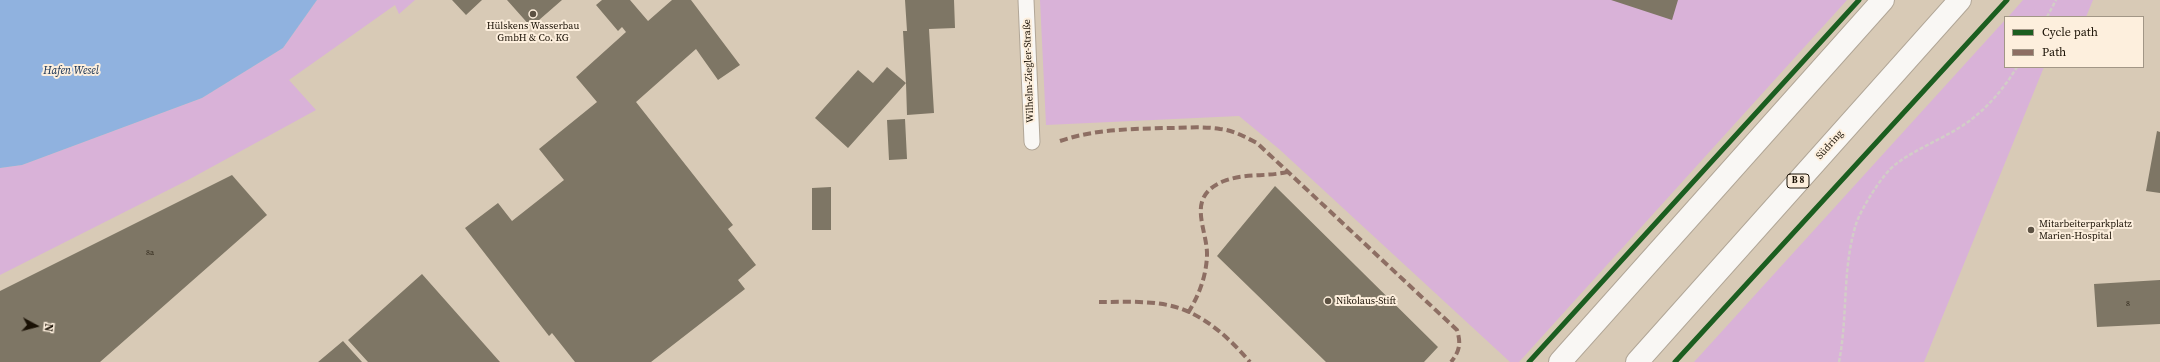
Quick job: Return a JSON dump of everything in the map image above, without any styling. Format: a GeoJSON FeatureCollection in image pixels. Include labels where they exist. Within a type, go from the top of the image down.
{"type":"FeatureCollection","features":[{"type":"Feature","properties":{"kind":"main road"},"geometry":{"type":"LineString","coordinates":[[1560,362],[1883,0]]}},
{"type":"Feature","properties":{"kind":"main road","name":"Südring"},"geometry":{"type":"LineString","coordinates":[[1636,362],[1960,0]]}},
{"type":"Feature","properties":{"kind":"lane","name":"Wilhelm-Ziegler-Straße"},"geometry":{"type":"LineString","coordinates":[[1026,0],[1032,142]]}},
{"type":"Feature","properties":{"kind":"path"},"geometry":{"type":"LineString","coordinates":[[2048,16],[2056,0]]}},
{"type":"Feature","properties":{"kind":"path"},"geometry":{"type":"LineString","coordinates":[[1839,362],[1844,336],[1847,257],[1857,223],[1872,194],[1894,165],[1962,126],[1986,107],[2016,68]]}},
{"type":"Feature","properties":{"kind":"shaded area"},"geometry":{"type":"Polygon","coordinates":[[[317,0],[415,0],[399,14],[395,5],[289,80],[316,110],[188,180],[0,275],[0,168],[22,165],[202,98],[283,48],[317,0]]]}},
{"type":"Feature","properties":{"kind":"shaded area"},"geometry":{"type":"Polygon","coordinates":[[[1040,0],[1847,0],[1519,362],[1510,362],[1279,149],[1239,116],[1046,125],[1040,0]]]}},
{"type":"Feature","properties":{"kind":"shaded area"},"geometry":{"type":"Polygon","coordinates":[[[2023,0],[2093,0],[2086,16],[2009,16],[2023,0]]]}},
{"type":"Feature","properties":{"kind":"shaded area"},"geometry":{"type":"Polygon","coordinates":[[[2004,21],[2004,68],[2044,68],[1924,362],[1694,362],[2004,21]]]}},
{"type":"Feature","properties":{"kind":"water","name":"Hafen Wesel"},"geometry":{"type":"Polygon","coordinates":[[[0,0],[317,0],[283,48],[202,98],[22,165],[0,168],[0,0]]]}},
{"type":"Feature","properties":{"kind":"building"},"geometry":{"type":"Polygon","coordinates":[[[452,0],[482,0],[466,15],[452,0]]]}},
{"type":"Feature","properties":{"kind":"building","name":"Hülskens Wasserbau GmbH & Co. KG"},"geometry":{"type":"Polygon","coordinates":[[[507,0],[562,0],[531,27],[507,0]]]}},
{"type":"Feature","properties":{"kind":"building"},"geometry":{"type":"Polygon","coordinates":[[[602,0],[630,0],[648,21],[672,0],[691,0],[740,65],[718,80],[696,49],[636,102],[733,225],[728,229],[756,265],[738,280],[745,289],[651,362],[575,362],[552,333],[549,336],[465,228],[498,203],[512,221],[564,180],[539,149],[597,102],[576,77],[626,32],[622,27],[618,31],[596,5],[602,0]]]}},
{"type":"Feature","properties":{"kind":"building"},"geometry":{"type":"Polygon","coordinates":[[[905,0],[954,0],[955,28],[929,29],[934,113],[907,115],[903,31],[907,31],[905,0]]]}},
{"type":"Feature","properties":{"kind":"building"},"geometry":{"type":"Polygon","coordinates":[[[1611,0],[1678,0],[1672,20],[1611,0]]]}},
{"type":"Feature","properties":{"kind":"building"},"geometry":{"type":"Polygon","coordinates":[[[887,67],[906,83],[848,148],[815,118],[858,70],[873,83],[887,67]]]}},
{"type":"Feature","properties":{"kind":"building"},"geometry":{"type":"Polygon","coordinates":[[[905,119],[907,159],[889,160],[887,120],[905,119]]]}},
{"type":"Feature","properties":{"kind":"building"},"geometry":{"type":"Polygon","coordinates":[[[2157,131],[2160,132],[2160,193],[2146,191],[2157,131]]]}},
{"type":"Feature","properties":{"kind":"building"},"geometry":{"type":"Polygon","coordinates":[[[232,175],[267,215],[100,362],[0,362],[0,291],[232,175]]]}},
{"type":"Feature","properties":{"kind":"building","name":"Nikolaus-Stift"},"geometry":{"type":"Polygon","coordinates":[[[1275,186],[1438,347],[1424,362],[1326,362],[1217,256],[1275,186]]]}},
{"type":"Feature","properties":{"kind":"building"},"geometry":{"type":"Polygon","coordinates":[[[831,187],[831,230],[812,230],[812,188],[831,187]]]}},
{"type":"Feature","properties":{"kind":"building"},"geometry":{"type":"Polygon","coordinates":[[[422,274],[500,362],[368,362],[348,340],[422,274]]]}},
{"type":"Feature","properties":{"kind":"building"},"geometry":{"type":"Polygon","coordinates":[[[2160,280],[2160,324],[2097,327],[2094,284],[2160,280]]]}},
{"type":"Feature","properties":{"kind":"building"},"geometry":{"type":"Polygon","coordinates":[[[343,341],[362,362],[318,362],[343,341]]]}},
{"type":"Feature","properties":{"kind":"marked path"},"geometry":{"type":"LineString","coordinates":[[1060,141],[1086,134],[1113,130],[1200,127],[1230,131],[1257,143],[1457,330],[1459,347],[1451,362]]}},
{"type":"Feature","properties":{"kind":"marked path"},"geometry":{"type":"LineString","coordinates":[[1188,313],[1201,286],[1205,271],[1207,256],[1201,214],[1201,205],[1205,196],[1212,188],[1224,181],[1240,177],[1287,172]]}},
{"type":"Feature","properties":{"kind":"marked path"},"geometry":{"type":"LineString","coordinates":[[1099,302],[1160,304],[1169,305],[1190,312],[1218,330],[1250,362]]}},
{"type":"Feature","properties":{"kind":"cycle path"},"geometry":{"type":"LineString","coordinates":[[1529,362],[1859,0]]}},
{"type":"Feature","properties":{"kind":"cycle path"},"geometry":{"type":"LineString","coordinates":[[1675,362],[2007,0]]}},
{"type":"Feature","properties":{"kind":"place","name":"Hülskens Wasserbau GmbH & Co. KG"},"geometry":{"type":"Point","coordinates":[533,14]}},
{"type":"Feature","properties":{"kind":"place","name":"Mitarbeiterparkplatz Marien-Hospital"},"geometry":{"type":"Point","coordinates":[2031,230]}},
{"type":"Feature","properties":{"kind":"place","name":"Nikolaus-Stift"},"geometry":{"type":"Point","coordinates":[1328,301]}}]}
